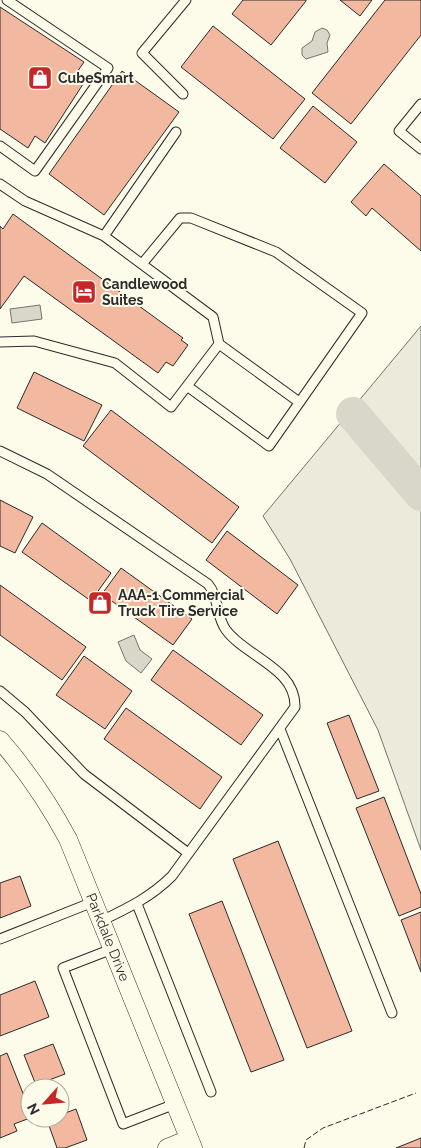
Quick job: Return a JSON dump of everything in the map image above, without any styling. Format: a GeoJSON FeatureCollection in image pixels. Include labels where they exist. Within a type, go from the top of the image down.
{"type":"FeatureCollection","features":[{"type":"Feature","properties":{"kind":"street","name":"Parkdale Drive"},"geometry":{"type":"LineString","coordinates":[[0,740],[22,765],[46,799],[68,839],[191,1144]]}},
{"type":"Feature","properties":{"kind":"street"},"geometry":{"type":"LineString","coordinates":[[167,1148],[191,1144]]}},
{"type":"Feature","properties":{"kind":"lane"},"geometry":{"type":"LineString","coordinates":[[0,146],[36,170],[108,68],[7,0]]}},
{"type":"Feature","properties":{"kind":"lane"},"geometry":{"type":"LineString","coordinates":[[183,94],[142,53],[186,0]]}},
{"type":"Feature","properties":{"kind":"lane"},"geometry":{"type":"LineString","coordinates":[[421,104],[399,131],[421,149]]}},
{"type":"Feature","properties":{"kind":"lane"},"geometry":{"type":"LineString","coordinates":[[104,236],[176,132]]}},
{"type":"Feature","properties":{"kind":"lane"},"geometry":{"type":"LineString","coordinates":[[0,184],[25,201],[104,236],[213,317],[219,344],[299,402]]}},
{"type":"Feature","properties":{"kind":"lane"},"geometry":{"type":"LineString","coordinates":[[142,264],[171,226],[180,218],[191,218],[276,252],[362,313],[268,446],[187,386]]}},
{"type":"Feature","properties":{"kind":"lane"},"geometry":{"type":"LineString","coordinates":[[0,342],[34,341],[114,363],[171,406],[219,344]]}},
{"type":"Feature","properties":{"kind":"lane"},"geometry":{"type":"LineString","coordinates":[[0,451],[47,474],[208,584],[215,595],[226,631],[286,679],[295,699],[295,708],[280,729],[188,853],[156,891],[137,904],[101,921]]}},
{"type":"Feature","properties":{"kind":"lane"},"geometry":{"type":"LineString","coordinates":[[0,691],[25,712],[84,774],[188,853]]}},
{"type":"Feature","properties":{"kind":"lane"},"geometry":{"type":"LineString","coordinates":[[280,729],[392,1012]]}},
{"type":"Feature","properties":{"kind":"lane"},"geometry":{"type":"LineString","coordinates":[[0,939],[93,902]]}},
{"type":"Feature","properties":{"kind":"lane"},"geometry":{"type":"LineString","coordinates":[[137,904],[211,1092]]}},
{"type":"Feature","properties":{"kind":"lane"},"geometry":{"type":"LineString","coordinates":[[112,949],[63,968],[123,1124],[175,1104]]}},
{"type":"Feature","properties":{"kind":"shaded area"},"geometry":{"type":"Polygon","coordinates":[[[322,28],[327,30],[330,35],[327,43],[328,52],[306,59],[302,55],[302,48],[312,41],[315,32],[322,28]]]}},
{"type":"Feature","properties":{"kind":"shaded area"},"geometry":{"type":"Polygon","coordinates":[[[40,305],[42,319],[12,323],[10,309],[40,305]]]}},
{"type":"Feature","properties":{"kind":"shaded area"},"geometry":{"type":"Polygon","coordinates":[[[421,326],[421,850],[378,730],[290,559],[263,516],[421,326]]]}},
{"type":"Feature","properties":{"kind":"shaded area"},"geometry":{"type":"Polygon","coordinates":[[[134,635],[140,650],[152,659],[141,673],[126,661],[118,642],[134,635]]]}},
{"type":"Feature","properties":{"kind":"building"},"geometry":{"type":"Polygon","coordinates":[[[243,0],[306,1],[271,45],[232,14],[243,0]]]}},
{"type":"Feature","properties":{"kind":"building"},"geometry":{"type":"Polygon","coordinates":[[[340,0],[372,0],[360,16],[340,0]]]}},
{"type":"Feature","properties":{"kind":"building"},"geometry":{"type":"Polygon","coordinates":[[[385,0],[421,0],[421,35],[351,124],[312,93],[385,0]]]}},
{"type":"Feature","properties":{"kind":"building","name":"CubeSmart"},"geometry":{"type":"Polygon","coordinates":[[[0,7],[84,62],[75,75],[85,81],[45,143],[35,136],[28,148],[0,129],[0,7]]]}},
{"type":"Feature","properties":{"kind":"building"},"geometry":{"type":"Polygon","coordinates":[[[213,26],[305,99],[273,139],[181,67],[213,26]]]}},
{"type":"Feature","properties":{"kind":"building"},"geometry":{"type":"Polygon","coordinates":[[[122,71],[179,112],[104,215],[49,174],[122,71]]]}},
{"type":"Feature","properties":{"kind":"building"},"geometry":{"type":"Polygon","coordinates":[[[313,106],[357,142],[325,183],[280,148],[313,106]]]}},
{"type":"Feature","properties":{"kind":"building"},"geometry":{"type":"Polygon","coordinates":[[[384,164],[421,196],[421,251],[372,208],[366,216],[351,202],[384,164]]]}},
{"type":"Feature","properties":{"kind":"building","name":"Candlewood Suites"},"geometry":{"type":"Polygon","coordinates":[[[13,214],[183,338],[181,340],[188,345],[173,366],[166,362],[158,373],[24,276],[0,309],[0,226],[3,229],[13,214]]]}},
{"type":"Feature","properties":{"kind":"building"},"geometry":{"type":"Polygon","coordinates":[[[34,372],[102,405],[84,441],[17,408],[34,372]]]}},
{"type":"Feature","properties":{"kind":"building"},"geometry":{"type":"Polygon","coordinates":[[[111,410],[239,507],[212,543],[83,446],[111,410]]]}},
{"type":"Feature","properties":{"kind":"building"},"geometry":{"type":"Polygon","coordinates":[[[0,500],[33,517],[15,553],[0,546],[0,500]]]}},
{"type":"Feature","properties":{"kind":"building"},"geometry":{"type":"Polygon","coordinates":[[[42,523],[111,573],[91,601],[22,552],[42,523]]]}},
{"type":"Feature","properties":{"kind":"building"},"geometry":{"type":"Polygon","coordinates":[[[227,531],[298,585],[277,614],[206,560],[227,531]]]}},
{"type":"Feature","properties":{"kind":"building"},"geometry":{"type":"Polygon","coordinates":[[[121,568],[192,619],[173,645],[102,594],[121,568]]]}},
{"type":"Feature","properties":{"kind":"building"},"geometry":{"type":"Polygon","coordinates":[[[0,585],[86,647],[62,680],[0,635],[0,585]]]}},
{"type":"Feature","properties":{"kind":"building"},"geometry":{"type":"Polygon","coordinates":[[[173,650],[263,715],[241,745],[151,680],[173,650]]]}},
{"type":"Feature","properties":{"kind":"building"},"geometry":{"type":"Polygon","coordinates":[[[84,656],[132,691],[105,729],[56,695],[84,656]]]}},
{"type":"Feature","properties":{"kind":"building"},"geometry":{"type":"Polygon","coordinates":[[[126,708],[222,777],[200,809],[104,739],[126,708]]]}},
{"type":"Feature","properties":{"kind":"building"},"geometry":{"type":"Polygon","coordinates":[[[349,715],[379,791],[357,799],[327,723],[349,715]]]}},
{"type":"Feature","properties":{"kind":"building"},"geometry":{"type":"Polygon","coordinates":[[[384,797],[421,894],[421,907],[399,916],[356,808],[384,797]]]}},
{"type":"Feature","properties":{"kind":"building"},"geometry":{"type":"Polygon","coordinates":[[[278,841],[352,1031],[307,1048],[233,859],[278,841]]]}},
{"type":"Feature","properties":{"kind":"building"},"geometry":{"type":"Polygon","coordinates":[[[20,876],[31,906],[0,918],[0,883],[20,876]]]}},
{"type":"Feature","properties":{"kind":"building"},"geometry":{"type":"Polygon","coordinates":[[[222,901],[284,1060],[251,1072],[189,914],[222,901]]]}},
{"type":"Feature","properties":{"kind":"building"},"geometry":{"type":"Polygon","coordinates":[[[421,912],[421,972],[401,920],[421,912]]]}},
{"type":"Feature","properties":{"kind":"building"},"geometry":{"type":"Polygon","coordinates":[[[35,981],[49,1017],[0,1036],[0,995],[35,981]]]}},
{"type":"Feature","properties":{"kind":"building"},"geometry":{"type":"Polygon","coordinates":[[[53,1044],[65,1074],[54,1078],[33,1078],[24,1055],[53,1044]]]}},
{"type":"Feature","properties":{"kind":"building"},"geometry":{"type":"Polygon","coordinates":[[[7,1053],[20,1086],[20,1122],[14,1124],[17,1131],[0,1138],[0,1056],[7,1053]]]}},
{"type":"Feature","properties":{"kind":"building"},"geometry":{"type":"Polygon","coordinates":[[[76,1109],[87,1140],[65,1148],[57,1148],[50,1128],[70,1128],[70,1111],[76,1109]]]}},
{"type":"Feature","properties":{"kind":"building"},"geometry":{"type":"Polygon","coordinates":[[[421,1138],[421,1148],[396,1148],[421,1138]]]}},
{"type":"Feature","properties":{"kind":"waterway"},"geometry":{"type":"LineString","coordinates":[[353,414],[421,494]]}},
{"type":"Feature","properties":{"kind":"fence"},"geometry":{"type":"LineString","coordinates":[[304,1148],[306,1140],[323,1128],[416,1093]]}},
{"type":"Feature","properties":{"kind":"place","name":"CubeSmart"},"geometry":{"type":"Point","coordinates":[40,78]}},
{"type":"Feature","properties":{"kind":"place","name":"Candlewood Suites"},"geometry":{"type":"Point","coordinates":[84,292]}},
{"type":"Feature","properties":{"kind":"place","name":"AAA-1 Commercial Truck Tire Service"},"geometry":{"type":"Point","coordinates":[100,603]}}]}
